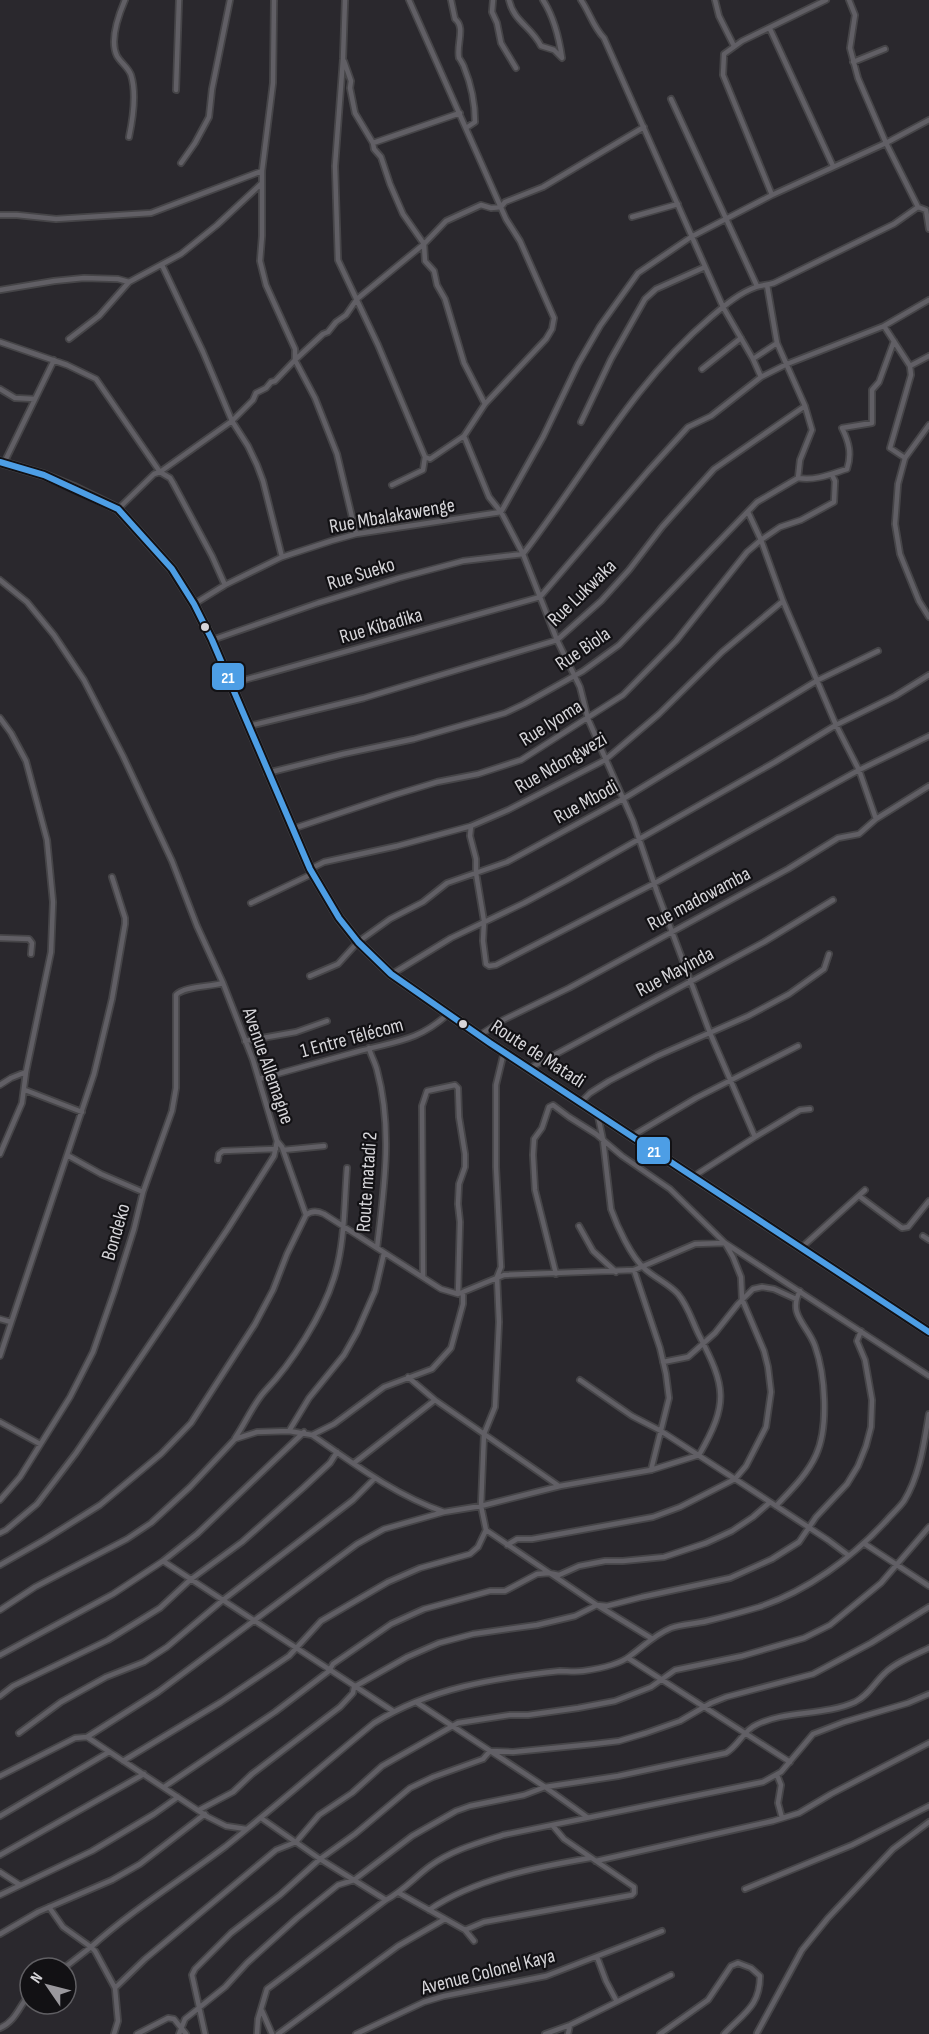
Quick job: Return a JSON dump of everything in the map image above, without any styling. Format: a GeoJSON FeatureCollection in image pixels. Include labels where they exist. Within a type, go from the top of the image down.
{"type":"FeatureCollection","features":[{"type":"Feature","properties":{"kind":"highway","name":"Route de Matadi"},"geometry":{"type":"LineString","coordinates":[[2,463],[63,483],[118,509],[172,569],[194,604],[212,640],[311,872],[339,918],[358,942],[391,974],[504,1052],[929,1332]]}},
{"type":"Feature","properties":{"kind":"street"},"geometry":{"type":"LineString","coordinates":[[125,0],[117,19],[115,39],[117,56],[126,66],[131,77],[133,113],[129,137]]}},
{"type":"Feature","properties":{"kind":"street"},"geometry":{"type":"LineString","coordinates":[[176,90],[179,0]]}},
{"type":"Feature","properties":{"kind":"street"},"geometry":{"type":"LineString","coordinates":[[181,163],[209,117],[212,89],[230,0]]}},
{"type":"Feature","properties":{"kind":"street"},"geometry":{"type":"LineString","coordinates":[[274,0],[273,83],[261,184],[260,261],[266,285],[295,349],[295,360],[315,398],[337,454],[356,534]]}},
{"type":"Feature","properties":{"kind":"street"},"geometry":{"type":"LineString","coordinates":[[345,0],[335,165],[336,253],[425,457],[423,470],[392,485]]}},
{"type":"Feature","properties":{"kind":"street"},"geometry":{"type":"LineString","coordinates":[[410,0],[506,219],[520,242],[554,318],[554,324],[546,339],[527,362],[485,404],[464,436],[436,456],[430,459],[425,457]]}},
{"type":"Feature","properties":{"kind":"street"},"geometry":{"type":"LineString","coordinates":[[451,0],[454,19],[458,21],[460,27],[459,59],[475,99],[475,122],[466,128]]}},
{"type":"Feature","properties":{"kind":"street"},"geometry":{"type":"LineString","coordinates":[[493,0],[492,12],[501,43],[516,68]]}},
{"type":"Feature","properties":{"kind":"street"},"geometry":{"type":"LineString","coordinates":[[509,0],[512,13],[529,27],[541,46],[554,50],[562,58],[561,45],[551,21],[551,13],[543,0]]}},
{"type":"Feature","properties":{"kind":"street"},"geometry":{"type":"LineString","coordinates":[[581,0],[595,29],[604,38],[723,307],[761,377]]}},
{"type":"Feature","properties":{"kind":"street"},"geometry":{"type":"LineString","coordinates":[[715,0],[719,15],[734,46]]}},
{"type":"Feature","properties":{"kind":"street"},"geometry":{"type":"LineString","coordinates":[[772,195],[723,75],[724,54],[734,46],[826,0]]}},
{"type":"Feature","properties":{"kind":"street"},"geometry":{"type":"LineString","coordinates":[[849,0],[855,15],[850,48],[858,78],[886,143],[918,207]]}},
{"type":"Feature","properties":{"kind":"street"},"geometry":{"type":"LineString","coordinates":[[770,29],[833,166]]}},
{"type":"Feature","properties":{"kind":"street"},"geometry":{"type":"LineString","coordinates":[[853,62],[885,49]]}},
{"type":"Feature","properties":{"kind":"street"},"geometry":{"type":"LineString","coordinates":[[343,59],[351,81],[350,88],[355,113],[373,143],[374,149],[383,160],[403,214],[424,244],[425,261],[434,271],[464,363],[485,404]]}},
{"type":"Feature","properties":{"kind":"street"},"geometry":{"type":"LineString","coordinates":[[671,99],[758,286]]}},
{"type":"Feature","properties":{"kind":"street"},"geometry":{"type":"LineString","coordinates":[[373,143],[460,113]]}},
{"type":"Feature","properties":{"kind":"street"},"geometry":{"type":"LineString","coordinates":[[501,512],[543,437],[578,364],[638,273],[692,237],[726,219],[833,166],[886,143],[929,120]]}},
{"type":"Feature","properties":{"kind":"street"},"geometry":{"type":"LineString","coordinates":[[118,509],[154,474],[232,421],[253,400],[256,393],[275,381],[346,315],[357,299],[424,244],[446,221],[472,207],[481,205],[492,208],[501,207],[505,202],[543,187],[644,127]]}},
{"type":"Feature","properties":{"kind":"street"},"geometry":{"type":"LineString","coordinates":[[0,215],[17,214],[56,219],[151,213],[262,171]]}},
{"type":"Feature","properties":{"kind":"street"},"geometry":{"type":"LineString","coordinates":[[69,339],[99,316],[129,282],[182,254],[261,184]]}},
{"type":"Feature","properties":{"kind":"street"},"geometry":{"type":"LineString","coordinates":[[632,217],[678,204]]}},
{"type":"Feature","properties":{"kind":"street"},"geometry":{"type":"LineString","coordinates":[[523,554],[616,420],[683,341],[723,307],[758,286],[767,285],[894,224],[918,207],[928,209],[929,229]]}},
{"type":"Feature","properties":{"kind":"street"},"geometry":{"type":"LineString","coordinates":[[162,265],[232,421],[248,446],[263,481],[282,557]]}},
{"type":"Feature","properties":{"kind":"street"},"geometry":{"type":"LineString","coordinates":[[581,422],[611,359],[645,298],[656,290],[705,267]]}},
{"type":"Feature","properties":{"kind":"street"},"geometry":{"type":"LineString","coordinates":[[0,290],[84,278],[118,279],[129,282]]}},
{"type":"Feature","properties":{"kind":"street"},"geometry":{"type":"LineString","coordinates":[[767,285],[777,343],[805,406],[812,434],[800,460],[798,478],[832,475],[848,469],[849,445],[842,428],[872,423],[872,390],[879,382],[894,341]]}},
{"type":"Feature","properties":{"kind":"street"},"geometry":{"type":"LineString","coordinates":[[540,597],[688,427],[711,416],[761,377],[787,364],[884,326],[929,300]]}},
{"type":"Feature","properties":{"kind":"street"},"geometry":{"type":"LineString","coordinates":[[884,326],[910,366],[911,375],[890,448],[905,458]]}},
{"type":"Feature","properties":{"kind":"street"},"geometry":{"type":"LineString","coordinates":[[702,369],[741,338]]}},
{"type":"Feature","properties":{"kind":"street"},"geometry":{"type":"LineString","coordinates":[[0,342],[54,360],[96,379],[160,472],[170,478],[225,585]]}},
{"type":"Feature","properties":{"kind":"street"},"geometry":{"type":"LineString","coordinates":[[753,359],[777,343]]}},
{"type":"Feature","properties":{"kind":"street"},"geometry":{"type":"LineString","coordinates":[[910,366],[929,356]]}},
{"type":"Feature","properties":{"kind":"street"},"geometry":{"type":"LineString","coordinates":[[2,463],[54,360]]}},
{"type":"Feature","properties":{"kind":"street"},"geometry":{"type":"LineString","coordinates":[[0,389],[15,398],[35,399]]}},
{"type":"Feature","properties":{"kind":"street","name":"Rue Lukwaka"},"geometry":{"type":"LineString","coordinates":[[248,727],[364,698],[557,640],[601,601],[714,469],[805,406]]}},
{"type":"Feature","properties":{"kind":"street"},"geometry":{"type":"LineString","coordinates":[[929,425],[905,458],[898,484],[895,524],[900,555],[919,601],[929,617]]}},
{"type":"Feature","properties":{"kind":"street"},"geometry":{"type":"LineString","coordinates":[[464,436],[489,497],[501,512],[523,554],[557,640],[580,687],[588,719],[639,839],[729,1082],[755,1137]]}},
{"type":"Feature","properties":{"kind":"street","name":"Rue Iyoma"},"geometry":{"type":"LineString","coordinates":[[292,829],[394,795],[438,782],[478,774],[521,760],[588,719],[623,695],[639,679],[688,627],[747,552],[780,527],[801,520],[834,502],[835,481],[832,475]]}},
{"type":"Feature","properties":{"kind":"street","name":"Rue Biola"},"geometry":{"type":"LineString","coordinates":[[267,773],[414,739],[496,716],[524,704],[590,667],[619,645],[757,502],[798,478]]}},
{"type":"Feature","properties":{"kind":"street","name":"Rue Mbalakawenge"},"geometry":{"type":"LineString","coordinates":[[194,604],[225,585],[282,557],[356,534],[501,512]]}},
{"type":"Feature","properties":{"kind":"street"},"geometry":{"type":"LineString","coordinates":[[748,512],[836,725],[859,770],[876,819]]}},
{"type":"Feature","properties":{"kind":"street","name":"Rue Sueko"},"geometry":{"type":"LineString","coordinates":[[212,640],[399,578],[463,561],[523,554]]}},
{"type":"Feature","properties":{"kind":"street","name":"Avenue Allemagne"},"geometry":{"type":"LineString","coordinates":[[0,580],[17,592],[40,617],[84,680],[123,756],[223,983],[259,1079],[277,1141],[276,1149],[227,1230],[76,1453],[37,1504],[0,1533]]}},
{"type":"Feature","properties":{"kind":"street","name":"Rue Kibadika"},"geometry":{"type":"LineString","coordinates":[[230,684],[540,597]]}},
{"type":"Feature","properties":{"kind":"street","name":"Rue Ndongwezi"},"geometry":{"type":"LineString","coordinates":[[251,903],[311,872],[324,861],[397,846],[471,826],[508,810],[604,759],[659,714],[722,652],[783,601]]}},
{"type":"Feature","properties":{"kind":"street","name":"Rue Mbodi"},"geometry":{"type":"LineString","coordinates":[[310,976],[338,964],[358,942],[390,919],[423,902],[447,883],[507,862],[623,799],[818,680],[878,651]]}},
{"type":"Feature","properties":{"kind":"street"},"geometry":{"type":"LineString","coordinates":[[391,974],[451,938],[524,903],[775,762],[836,725],[895,696],[929,675]]}},
{"type":"Feature","properties":{"kind":"street"},"geometry":{"type":"LineString","coordinates":[[0,718],[26,761],[47,840],[53,902],[51,952],[26,1072],[25,1090],[14,1125],[0,1154]]}},
{"type":"Feature","properties":{"kind":"street"},"geometry":{"type":"LineString","coordinates":[[471,826],[470,836],[476,858],[476,873],[484,921],[483,941],[486,964],[496,966],[655,883],[859,770],[929,736]]}},
{"type":"Feature","properties":{"kind":"street","name":"Rue madowamba"},"geometry":{"type":"LineString","coordinates":[[479,1035],[788,869],[838,838],[859,834],[876,819],[929,786]]}},
{"type":"Feature","properties":{"kind":"street"},"geometry":{"type":"LineString","coordinates":[[0,1356],[94,1074],[112,999],[125,924],[112,877]]}},
{"type":"Feature","properties":{"kind":"street","name":"Rue Mayinda"},"geometry":{"type":"LineString","coordinates":[[530,1068],[764,942],[833,900]]}},
{"type":"Feature","properties":{"kind":"street"},"geometry":{"type":"LineString","coordinates":[[0,938],[29,939],[32,944],[31,954]]}},
{"type":"Feature","properties":{"kind":"street"},"geometry":{"type":"LineString","coordinates":[[581,1102],[590,1093],[609,1081],[657,1056],[748,1016],[789,994],[824,969],[829,954]]}},
{"type":"Feature","properties":{"kind":"street","name":"Bondeko"},"geometry":{"type":"LineString","coordinates":[[0,1500],[20,1477],[70,1397],[93,1352],[131,1239],[143,1192],[172,1111],[176,1088],[176,995],[182,989],[211,987],[223,983]]}},
{"type":"Feature","properties":{"kind":"street","name":"1 Entre Télécom"},"geometry":{"type":"LineString","coordinates":[[259,1079],[417,1036],[448,1014]]}},
{"type":"Feature","properties":{"kind":"street"},"geometry":{"type":"LineString","coordinates":[[245,1041],[296,1032],[327,1021]]}},
{"type":"Feature","properties":{"kind":"street"},"geometry":{"type":"LineString","coordinates":[[632,1136],[696,1098],[798,1046]]}},
{"type":"Feature","properties":{"kind":"street","name":"Route matadi 2"},"geometry":{"type":"LineString","coordinates":[[369,1048],[377,1067],[386,1127],[387,1161],[377,1248]]}},
{"type":"Feature","properties":{"kind":"street"},"geometry":{"type":"LineString","coordinates":[[123,1761],[221,1702],[289,1656],[321,1621],[388,1582],[420,1568],[470,1554],[478,1547],[486,1530],[482,1506],[484,1434],[495,1407],[499,1322],[497,1277],[501,1267],[496,1167],[496,1084],[504,1052]]}},
{"type":"Feature","properties":{"kind":"street"},"geometry":{"type":"LineString","coordinates":[[0,1085],[26,1072]]}},
{"type":"Feature","properties":{"kind":"street"},"geometry":{"type":"LineString","coordinates":[[312,1435],[334,1424],[384,1387],[432,1369],[450,1348],[463,1304],[460,1293],[458,1204],[459,1184],[465,1167],[465,1154],[459,1117],[458,1088],[455,1085],[427,1091],[422,1106],[423,1277]]}},
{"type":"Feature","properties":{"kind":"street"},"geometry":{"type":"LineString","coordinates":[[25,1090],[82,1112]]}},
{"type":"Feature","properties":{"kind":"street"},"geometry":{"type":"LineString","coordinates":[[556,1274],[536,1190],[533,1155],[534,1139],[542,1128],[549,1107],[554,1105],[670,1189],[724,1243],[929,1376]]}},
{"type":"Feature","properties":{"kind":"street"},"geometry":{"type":"LineString","coordinates":[[693,1176],[800,1110],[810,1109]]}},
{"type":"Feature","properties":{"kind":"street"},"geometry":{"type":"LineString","coordinates":[[0,1776],[75,1738],[87,1737],[158,1692],[366,1539],[384,1529],[444,1512],[482,1506],[560,1486],[651,1470],[699,1455],[718,1419],[721,1402],[715,1365],[680,1296],[643,1268],[610,1209],[603,1140],[597,1113]]}},
{"type":"Feature","properties":{"kind":"street"},"geometry":{"type":"LineString","coordinates":[[277,1141],[283,1150],[306,1215]]}},
{"type":"Feature","properties":{"kind":"street"},"geometry":{"type":"LineString","coordinates":[[283,1150],[324,1146]]}},
{"type":"Feature","properties":{"kind":"street"},"geometry":{"type":"LineString","coordinates":[[218,1160],[219,1154],[223,1151],[276,1149]]}},
{"type":"Feature","properties":{"kind":"street"},"geometry":{"type":"LineString","coordinates":[[67,1155],[101,1174],[143,1192]]}},
{"type":"Feature","properties":{"kind":"street"},"geometry":{"type":"LineString","coordinates":[[0,1610],[35,1587],[127,1539],[151,1523],[190,1487],[235,1439],[264,1392],[283,1371],[318,1315],[333,1280],[344,1226],[347,1168]]}},
{"type":"Feature","properties":{"kind":"street"},"geometry":{"type":"LineString","coordinates":[[801,1248],[865,1190]]}},
{"type":"Feature","properties":{"kind":"street"},"geometry":{"type":"LineString","coordinates":[[859,1196],[902,1228],[908,1227],[929,1201]]}},
{"type":"Feature","properties":{"kind":"street"},"geometry":{"type":"LineString","coordinates":[[0,1565],[100,1505],[161,1454],[191,1423],[255,1324],[273,1290],[306,1215],[310,1212],[321,1212],[441,1289],[460,1293],[497,1277],[634,1270],[695,1244],[724,1243]]}},
{"type":"Feature","properties":{"kind":"street"},"geometry":{"type":"LineString","coordinates":[[579,1226],[593,1251],[615,1272]]}},
{"type":"Feature","properties":{"kind":"street"},"geometry":{"type":"LineString","coordinates":[[923,1236],[929,1240]]}},
{"type":"Feature","properties":{"kind":"street"},"geometry":{"type":"LineString","coordinates":[[507,1545],[516,1539],[531,1539],[653,1517],[680,1507],[735,1479],[749,1460],[766,1427],[771,1392],[764,1351],[742,1299],[741,1277],[724,1243]]}},
{"type":"Feature","properties":{"kind":"street"},"geometry":{"type":"LineString","coordinates":[[288,1431],[309,1398],[344,1355],[357,1332],[375,1291],[384,1253]]}},
{"type":"Feature","properties":{"kind":"street"},"geometry":{"type":"LineString","coordinates":[[634,1270],[663,1362],[669,1398],[651,1470]]}},
{"type":"Feature","properties":{"kind":"street"},"geometry":{"type":"LineString","coordinates":[[663,1362],[688,1357],[715,1334],[742,1299],[753,1289],[774,1288],[796,1299]]}},
{"type":"Feature","properties":{"kind":"street"},"geometry":{"type":"LineString","coordinates":[[776,1506],[803,1475],[816,1455],[825,1411],[816,1350],[797,1315],[796,1299],[800,1292]]}},
{"type":"Feature","properties":{"kind":"street"},"geometry":{"type":"LineString","coordinates":[[0,1319],[11,1322]]}},
{"type":"Feature","properties":{"kind":"street"},"geometry":{"type":"LineString","coordinates":[[354,1687],[407,1657],[438,1643],[473,1634],[556,1621],[575,1616],[597,1605],[607,1606],[730,1578],[772,1559],[799,1542],[816,1517],[847,1484],[866,1446],[871,1427],[872,1400],[865,1360],[857,1341],[861,1331]]}},
{"type":"Feature","properties":{"kind":"street"},"geometry":{"type":"LineString","coordinates":[[408,1377],[435,1400],[560,1486]]}},
{"type":"Feature","properties":{"kind":"street"},"geometry":{"type":"LineString","coordinates":[[580,1380],[632,1416],[699,1455],[848,1555]]}},
{"type":"Feature","properties":{"kind":"street"},"geometry":{"type":"LineString","coordinates":[[354,1463],[435,1400]]}},
{"type":"Feature","properties":{"kind":"street"},"geometry":{"type":"LineString","coordinates":[[78,1957],[110,1930],[261,1818],[374,1723],[393,1711],[434,1694],[494,1679],[582,1671],[628,1658],[651,1638],[673,1628],[706,1622],[781,1599],[805,1587],[865,1544],[903,1502],[915,1476],[929,1414]]}},
{"type":"Feature","properties":{"kind":"street"},"geometry":{"type":"LineString","coordinates":[[0,1422],[40,1444]]}},
{"type":"Feature","properties":{"kind":"street"},"geometry":{"type":"LineString","coordinates":[[235,1439],[257,1432],[304,1432],[417,1503],[444,1512]]}},
{"type":"Feature","properties":{"kind":"street"},"geometry":{"type":"LineString","coordinates":[[0,1655],[113,1594],[163,1562],[197,1534],[304,1432]]}},
{"type":"Feature","properties":{"kind":"street"},"geometry":{"type":"LineString","coordinates":[[0,1696],[13,1686],[121,1633],[159,1608],[190,1580],[242,1542],[321,1473],[337,1452]]}},
{"type":"Feature","properties":{"kind":"street"},"geometry":{"type":"LineString","coordinates":[[19,1734],[61,1701],[106,1677],[144,1662],[159,1652],[353,1500],[375,1478]]}},
{"type":"Feature","properties":{"kind":"street"},"geometry":{"type":"LineString","coordinates":[[164,1788],[275,1712],[329,1671],[333,1664],[391,1624],[424,1609],[490,1591],[505,1591],[529,1577],[549,1573],[559,1575],[579,1566],[605,1561],[623,1562],[664,1557],[706,1543],[732,1531],[770,1503]]}},
{"type":"Feature","properties":{"kind":"street"},"geometry":{"type":"LineString","coordinates":[[115,1988],[145,1959],[276,1850],[296,1842],[319,1815],[352,1792],[382,1766],[455,1727],[458,1723],[615,1701],[651,1688],[675,1670],[703,1665],[804,1638],[830,1625],[851,1609],[898,1565],[929,1527]]}},
{"type":"Feature","properties":{"kind":"street"},"geometry":{"type":"LineString","coordinates":[[486,1530],[597,1605],[651,1638]]}},
{"type":"Feature","properties":{"kind":"street"},"geometry":{"type":"LineString","coordinates":[[865,1544],[929,1586]]}},
{"type":"Feature","properties":{"kind":"street"},"geometry":{"type":"LineString","coordinates":[[163,1562],[393,1711]]}},
{"type":"Feature","properties":{"kind":"street"},"geometry":{"type":"LineString","coordinates":[[205,2034],[192,1975],[195,1969],[231,1933],[410,1788],[483,1758],[490,1751],[513,1752],[619,1740],[681,1721],[726,1697],[813,1674],[871,1643],[929,1607]]}},
{"type":"Feature","properties":{"kind":"street"},"geometry":{"type":"LineString","coordinates":[[182,2033],[185,2019],[225,1987],[247,1963],[338,1885],[354,1880],[412,1836],[456,1811],[524,1795],[545,1787],[618,1776],[726,1753],[734,1749],[745,1734],[756,1725],[769,1720],[826,1711],[858,1700],[867,1695],[885,1673],[929,1648]]}},
{"type":"Feature","properties":{"kind":"street"},"geometry":{"type":"LineString","coordinates":[[628,1658],[790,1762]]}},
{"type":"Feature","properties":{"kind":"street"},"geometry":{"type":"LineString","coordinates":[[199,1810],[233,1792],[252,1774],[340,1707],[353,1693],[354,1687]]}},
{"type":"Feature","properties":{"kind":"street"},"geometry":{"type":"LineString","coordinates":[[257,2034],[256,2027],[267,1989],[386,1900],[399,1893],[431,1865],[470,1845],[503,1835],[763,1782],[777,1775],[813,1734],[844,1722],[908,1704],[929,1694]]}},
{"type":"Feature","properties":{"kind":"street"},"geometry":{"type":"LineString","coordinates":[[416,1702],[587,1817]]}},
{"type":"Feature","properties":{"kind":"street"},"geometry":{"type":"LineString","coordinates":[[87,1737],[205,1814],[226,1826],[246,1829]]}},
{"type":"Feature","properties":{"kind":"street"},"geometry":{"type":"LineString","coordinates":[[596,1861],[799,1813],[929,1743]]}},
{"type":"Feature","properties":{"kind":"street"},"geometry":{"type":"LineString","coordinates":[[0,1816],[110,1752]]}},
{"type":"Feature","properties":{"kind":"street"},"geometry":{"type":"LineString","coordinates":[[0,1855],[144,1774]]}},
{"type":"Feature","properties":{"kind":"street"},"geometry":{"type":"LineString","coordinates":[[777,1775],[781,1785],[778,1803],[782,1818]]}},
{"type":"Feature","properties":{"kind":"street"},"geometry":{"type":"LineString","coordinates":[[0,1894],[92,1851],[178,1797]]}},
{"type":"Feature","properties":{"kind":"street"},"geometry":{"type":"LineString","coordinates":[[745,1889],[852,1845],[929,1806]]}},
{"type":"Feature","properties":{"kind":"street"},"geometry":{"type":"LineString","coordinates":[[0,1934],[49,1907],[96,1888],[140,1864],[205,1814]]}},
{"type":"Feature","properties":{"kind":"street"},"geometry":{"type":"LineString","coordinates":[[261,1818],[320,1859],[386,1900]]}},
{"type":"Feature","properties":{"kind":"street"},"geometry":{"type":"LineString","coordinates":[[757,2033],[802,1950],[828,1918],[893,1849],[929,1822]]}},
{"type":"Feature","properties":{"kind":"street"},"geometry":{"type":"LineString","coordinates":[[465,1930],[484,1922],[552,1911],[634,1893],[631,1885],[564,1839],[552,1826]]}},
{"type":"Feature","properties":{"kind":"street"},"geometry":{"type":"LineString","coordinates":[[429,1910],[454,1896],[525,1870],[590,1858]]}},
{"type":"Feature","properties":{"kind":"street"},"geometry":{"type":"LineString","coordinates":[[0,1872],[20,1885]]}},
{"type":"Feature","properties":{"kind":"street"},"geometry":{"type":"LineString","coordinates":[[399,1893],[465,1930],[474,1941]]}},
{"type":"Feature","properties":{"kind":"street"},"geometry":{"type":"LineString","coordinates":[[49,1907],[63,1927],[95,1951],[115,1988],[118,2021],[114,2034]]}},
{"type":"Feature","properties":{"kind":"street"},"geometry":{"type":"LineString","coordinates":[[278,2034],[398,1946],[445,1919]]}},
{"type":"Feature","properties":{"kind":"street","name":"Avenue Colonel Kaya"},"geometry":{"type":"LineString","coordinates":[[356,2034],[424,2001],[546,1976],[663,1931]]}},
{"type":"Feature","properties":{"kind":"street"},"geometry":{"type":"LineString","coordinates":[[597,1957],[616,2000]]}},
{"type":"Feature","properties":{"kind":"street"},"geometry":{"type":"LineString","coordinates":[[660,2034],[708,2000],[731,1966],[738,1964],[752,1968],[760,1976],[760,1990],[756,2001],[724,2034]]}},
{"type":"Feature","properties":{"kind":"street"},"geometry":{"type":"LineString","coordinates":[[545,2034],[570,2025],[670,1975]]}},
{"type":"Feature","properties":{"kind":"street"},"geometry":{"type":"LineString","coordinates":[[0,2028],[11,2023],[18,2010]]}},
{"type":"Feature","properties":{"kind":"street"},"geometry":{"type":"LineString","coordinates":[[262,2011],[272,2034]]}},
{"type":"Feature","properties":{"kind":"street"},"geometry":{"type":"LineString","coordinates":[[137,2034],[168,2018],[174,2019],[182,2033]]}},
{"type":"Feature","properties":{"kind":"street"},"geometry":{"type":"LineString","coordinates":[[568,2034],[570,2025]]}},
{"type":"Feature","properties":{"kind":"transit line","name":"21"},"geometry":{"type":"LineString","coordinates":[[0,462],[44,475],[118,509],[172,569],[194,604],[212,640],[310,869],[339,918],[358,942],[391,974],[490,1043],[929,1332]]}}]}
